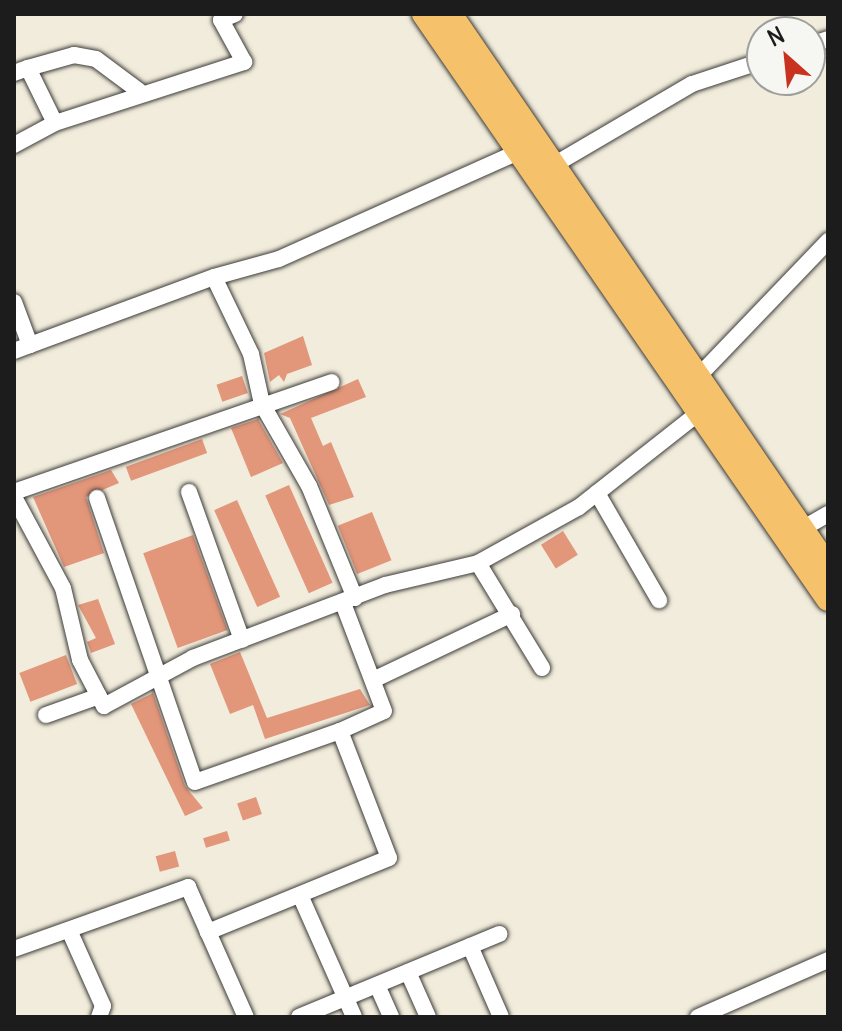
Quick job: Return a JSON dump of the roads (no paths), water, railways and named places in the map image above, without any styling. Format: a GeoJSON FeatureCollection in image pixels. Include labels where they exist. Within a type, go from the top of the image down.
{"type":"FeatureCollection","features":[{"type":"Feature","properties":{"kind":"highway"},"geometry":{"type":"LineString","coordinates":[[424,14],[455,22],[530,146],[692,383],[828,567]]}},
{"type":"Feature","properties":{"kind":"highway"},"geometry":{"type":"LineString","coordinates":[[708,405],[828,599]]}},
{"type":"Feature","properties":{"kind":"street"},"geometry":{"type":"LineString","coordinates":[[14,145],[55,123],[139,91],[244,62],[221,20],[235,14]]}},
{"type":"Feature","properties":{"kind":"street"},"geometry":{"type":"LineString","coordinates":[[55,123],[21,70],[74,55],[96,59],[139,91]]}},
{"type":"Feature","properties":{"kind":"street"},"geometry":{"type":"LineString","coordinates":[[546,169],[692,84],[746,66]]}},
{"type":"Feature","properties":{"kind":"street"},"geometry":{"type":"LineString","coordinates":[[14,302],[22,348],[214,277],[279,259],[530,146]]}},
{"type":"Feature","properties":{"kind":"street"},"geometry":{"type":"LineString","coordinates":[[692,383],[828,241]]}},
{"type":"Feature","properties":{"kind":"street"},"geometry":{"type":"LineString","coordinates":[[97,498],[195,782],[340,731],[384,711],[309,486],[262,404],[251,354],[214,277]]}},
{"type":"Feature","properties":{"kind":"street"},"geometry":{"type":"LineString","coordinates":[[332,382],[262,404],[14,494],[63,588],[80,660],[104,706],[160,676],[242,640],[349,600],[478,563],[597,493],[708,405]]}},
{"type":"Feature","properties":{"kind":"street"},"geometry":{"type":"LineString","coordinates":[[189,492],[242,640]]}},
{"type":"Feature","properties":{"kind":"street"},"geometry":{"type":"LineString","coordinates":[[597,493],[659,600]]}},
{"type":"Feature","properties":{"kind":"street"},"geometry":{"type":"LineString","coordinates":[[802,529],[828,514]]}},
{"type":"Feature","properties":{"kind":"street"},"geometry":{"type":"LineString","coordinates":[[478,563],[512,614],[542,668]]}},
{"type":"Feature","properties":{"kind":"street"},"geometry":{"type":"LineString","coordinates":[[373,680],[512,614]]}},
{"type":"Feature","properties":{"kind":"street"},"geometry":{"type":"LineString","coordinates":[[46,715],[99,696]]}},
{"type":"Feature","properties":{"kind":"street"},"geometry":{"type":"LineString","coordinates":[[208,932],[389,858],[340,731]]}},
{"type":"Feature","properties":{"kind":"street"},"geometry":{"type":"LineString","coordinates":[[14,949],[188,887],[246,1017]]}},
{"type":"Feature","properties":{"kind":"street"},"geometry":{"type":"LineString","coordinates":[[300,895],[354,1017]]}},
{"type":"Feature","properties":{"kind":"street"},"geometry":{"type":"LineString","coordinates":[[69,930],[103,1006],[99,1017]]}},
{"type":"Feature","properties":{"kind":"street"},"geometry":{"type":"LineString","coordinates":[[299,1017],[322,1013],[345,998],[499,934]]}},
{"type":"Feature","properties":{"kind":"street"},"geometry":{"type":"LineString","coordinates":[[470,946],[501,1017]]}},
{"type":"Feature","properties":{"kind":"street"},"geometry":{"type":"LineString","coordinates":[[698,1017],[828,960]]}},
{"type":"Feature","properties":{"kind":"street"},"geometry":{"type":"LineString","coordinates":[[408,972],[428,1017]]}},
{"type":"Feature","properties":{"kind":"street"},"geometry":{"type":"LineString","coordinates":[[377,985],[391,1017]]}}]}
